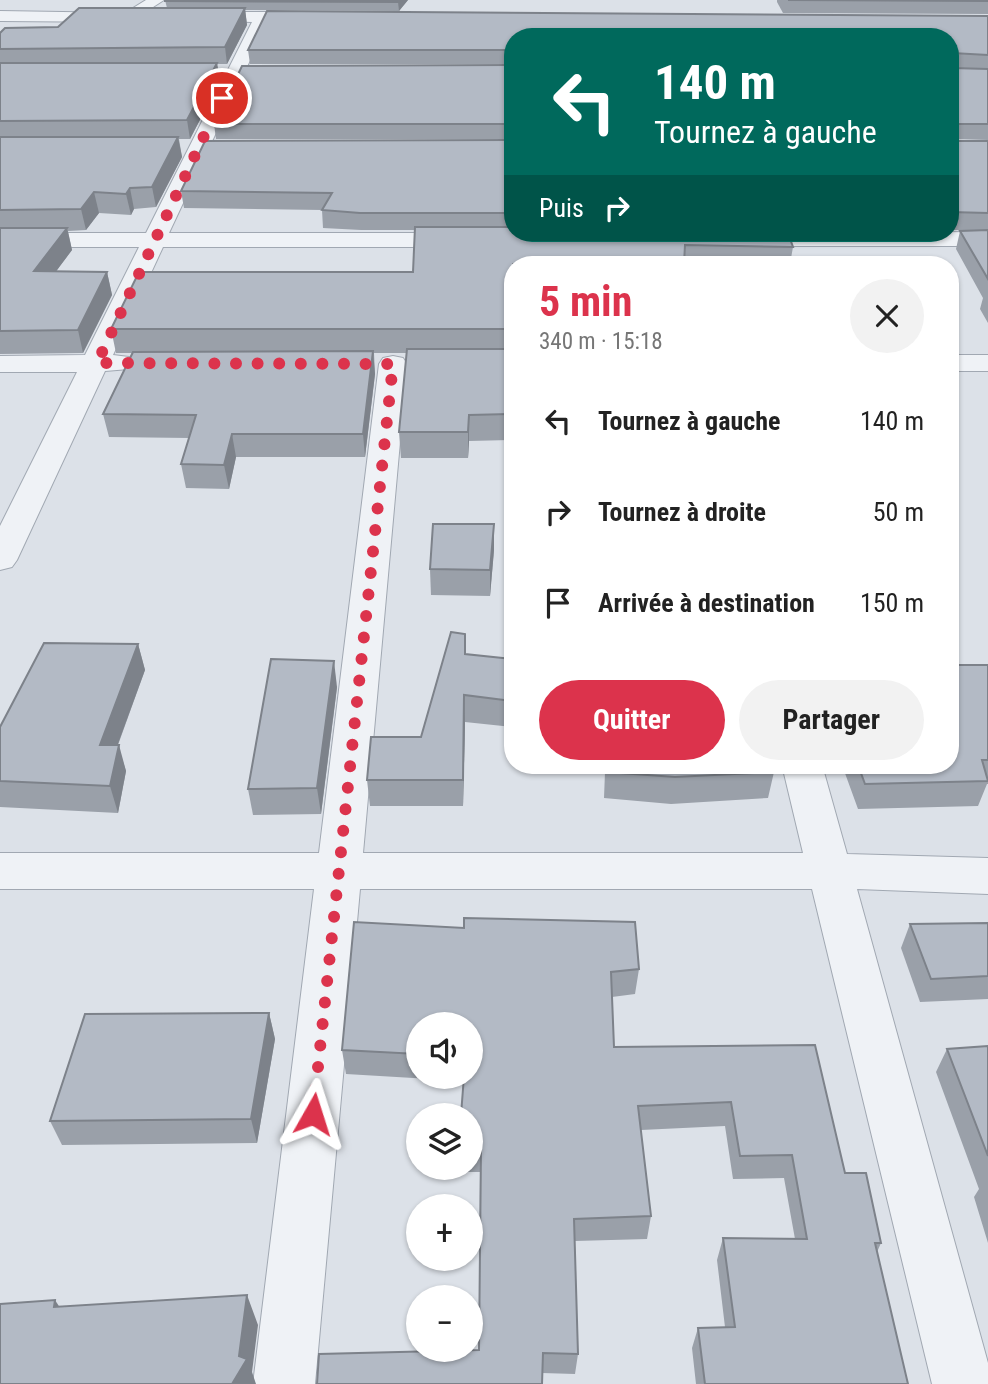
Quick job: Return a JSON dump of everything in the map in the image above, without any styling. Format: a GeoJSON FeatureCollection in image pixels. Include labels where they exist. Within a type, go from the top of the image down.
{"type":"FeatureCollection","features":[{"type":"Feature","properties":{"kind":"street"},"geometry":{"type":"LineString","coordinates":[[0,16],[130,17],[156,8]]}},
{"type":"Feature","properties":{"kind":"street"},"geometry":{"type":"LineString","coordinates":[[0,561],[198,148],[227,72],[262,16]]}},
{"type":"Feature","properties":{"kind":"street"},"geometry":{"type":"LineString","coordinates":[[183,17],[331,17]]}},
{"type":"Feature","properties":{"kind":"street"},"geometry":{"type":"LineString","coordinates":[[227,72],[262,72]]}},
{"type":"Feature","properties":{"kind":"street"},"geometry":{"type":"LineString","coordinates":[[172,148],[225,148]]}},
{"type":"Feature","properties":{"kind":"street"},"geometry":{"type":"LineString","coordinates":[[959,239],[988,239]]}},
{"type":"Feature","properties":{"kind":"street"},"geometry":{"type":"LineString","coordinates":[[0,240],[486,240]]}},
{"type":"Feature","properties":{"kind":"street"},"geometry":{"type":"LineString","coordinates":[[0,364],[151,363]]}},
{"type":"Feature","properties":{"kind":"street"},"geometry":{"type":"LineString","coordinates":[[959,363],[988,363]]}},
{"type":"Feature","properties":{"kind":"street"},"geometry":{"type":"LineString","coordinates":[[284,1384],[393,364]]}},
{"type":"Feature","properties":{"kind":"street"},"geometry":{"type":"LineString","coordinates":[[804,774],[963,1384]]}},
{"type":"Feature","properties":{"kind":"street"},"geometry":{"type":"LineString","coordinates":[[0,871],[830,871],[988,876]]}},
{"type":"Feature","properties":{"kind":"building"},"geometry":{"type":"Polygon","coordinates":[[[165,0],[400,0],[398,2],[165,0]]]}},
{"type":"Feature","properties":{"kind":"building"},"geometry":{"type":"Polygon","coordinates":[[[788,0],[988,0],[988,1],[788,0]]]}},
{"type":"Feature","properties":{"kind":"building"},"geometry":{"type":"Polygon","coordinates":[[[79,8],[245,8],[225,47],[0,49],[0,33],[5,28],[58,27],[79,8]]]}},
{"type":"Feature","properties":{"kind":"building"},"geometry":{"type":"Polygon","coordinates":[[[267,11],[988,16],[988,55],[959,53],[959,28],[504,28],[504,50],[248,50],[267,11]]]}},
{"type":"Feature","properties":{"kind":"building"},"geometry":{"type":"Polygon","coordinates":[[[0,63],[217,63],[187,120],[0,121],[0,63]]]}},
{"type":"Feature","properties":{"kind":"building"},"geometry":{"type":"Polygon","coordinates":[[[504,65],[504,124],[214,124],[242,66],[504,65]]]}},
{"type":"Feature","properties":{"kind":"building"},"geometry":{"type":"Polygon","coordinates":[[[959,68],[988,69],[988,124],[959,124],[959,68]]]}},
{"type":"Feature","properties":{"kind":"building"},"geometry":{"type":"Polygon","coordinates":[[[0,137],[178,137],[152,187],[130,188],[126,194],[94,192],[81,209],[0,210],[0,137]]]}},
{"type":"Feature","properties":{"kind":"building"},"geometry":{"type":"Polygon","coordinates":[[[504,140],[504,213],[360,213],[322,210],[332,193],[181,191],[205,141],[504,140]]]}},
{"type":"Feature","properties":{"kind":"building"},"geometry":{"type":"Polygon","coordinates":[[[959,141],[988,141],[988,213],[959,212],[959,141]]]}},
{"type":"Feature","properties":{"kind":"building"},"geometry":{"type":"Polygon","coordinates":[[[415,227],[504,227],[504,242],[791,242],[793,247],[685,245],[684,256],[504,256],[504,329],[111,329],[139,272],[413,272],[415,227]]]}},
{"type":"Feature","properties":{"kind":"building"},"geometry":{"type":"Polygon","coordinates":[[[0,228],[67,228],[34,271],[107,272],[78,330],[0,331],[0,228]]]}},
{"type":"Feature","properties":{"kind":"building"},"geometry":{"type":"Polygon","coordinates":[[[988,230],[988,279],[960,231],[988,230]]]}},
{"type":"Feature","properties":{"kind":"building"},"geometry":{"type":"Polygon","coordinates":[[[407,349],[504,349],[504,414],[469,415],[468,432],[399,432],[407,349]]]}},
{"type":"Feature","properties":{"kind":"building"},"geometry":{"type":"Polygon","coordinates":[[[373,351],[363,434],[232,434],[224,465],[181,464],[196,415],[103,414],[133,352],[373,351]]]}},
{"type":"Feature","properties":{"kind":"building"},"geometry":{"type":"Polygon","coordinates":[[[433,524],[494,524],[490,570],[430,569],[433,524]]]}},
{"type":"Feature","properties":{"kind":"building"},"geometry":{"type":"Polygon","coordinates":[[[451,632],[465,634],[465,654],[504,658],[504,700],[464,695],[463,780],[367,780],[371,737],[421,737],[451,632]]]}},
{"type":"Feature","properties":{"kind":"building"},"geometry":{"type":"Polygon","coordinates":[[[44,643],[138,644],[100,745],[119,745],[110,786],[0,781],[0,727],[44,643]]]}},
{"type":"Feature","properties":{"kind":"building"},"geometry":{"type":"Polygon","coordinates":[[[271,659],[334,661],[317,788],[248,789],[271,659]]]}},
{"type":"Feature","properties":{"kind":"building"},"geometry":{"type":"Polygon","coordinates":[[[959,665],[988,665],[988,760],[982,760],[988,781],[865,784],[861,774],[959,774],[959,665]]]}},
{"type":"Feature","properties":{"kind":"building"},"geometry":{"type":"Polygon","coordinates":[[[634,774],[734,774],[675,777],[634,774]]]}},
{"type":"Feature","properties":{"kind":"building"},"geometry":{"type":"Polygon","coordinates":[[[464,918],[635,922],[639,969],[611,972],[614,1047],[815,1045],[845,1173],[866,1173],[881,1243],[875,1243],[908,1384],[705,1384],[698,1328],[735,1327],[723,1238],[807,1239],[792,1155],[740,1156],[731,1102],[638,1106],[651,1216],[574,1219],[578,1354],[543,1353],[542,1384],[317,1384],[319,1354],[406,1352],[406,1362],[483,1362],[483,1285],[480,1285],[480,1271],[483,1271],[483,1194],[481,1194],[483,1103],[462,1103],[463,1089],[483,1089],[483,1012],[406,1012],[406,1053],[342,1050],[354,922],[464,928],[464,918]]]}},
{"type":"Feature","properties":{"kind":"building"},"geometry":{"type":"Polygon","coordinates":[[[988,923],[988,976],[931,979],[910,924],[988,923]]]}},
{"type":"Feature","properties":{"kind":"building"},"geometry":{"type":"Polygon","coordinates":[[[269,1013],[251,1119],[50,1121],[85,1014],[269,1013]]]}},
{"type":"Feature","properties":{"kind":"building"},"geometry":{"type":"Polygon","coordinates":[[[988,1046],[988,1156],[947,1049],[988,1046]]]}},
{"type":"Feature","properties":{"kind":"building"},"geometry":{"type":"Polygon","coordinates":[[[247,1295],[239,1356],[247,1359],[232,1384],[0,1384],[0,1304],[55,1300],[54,1307],[247,1295]]]}},
{"type":"Feature","properties":{"kind":"route"},"geometry":{"type":"LineString","coordinates":[[222,98],[97,363],[393,364],[313,1114]]}}]}
